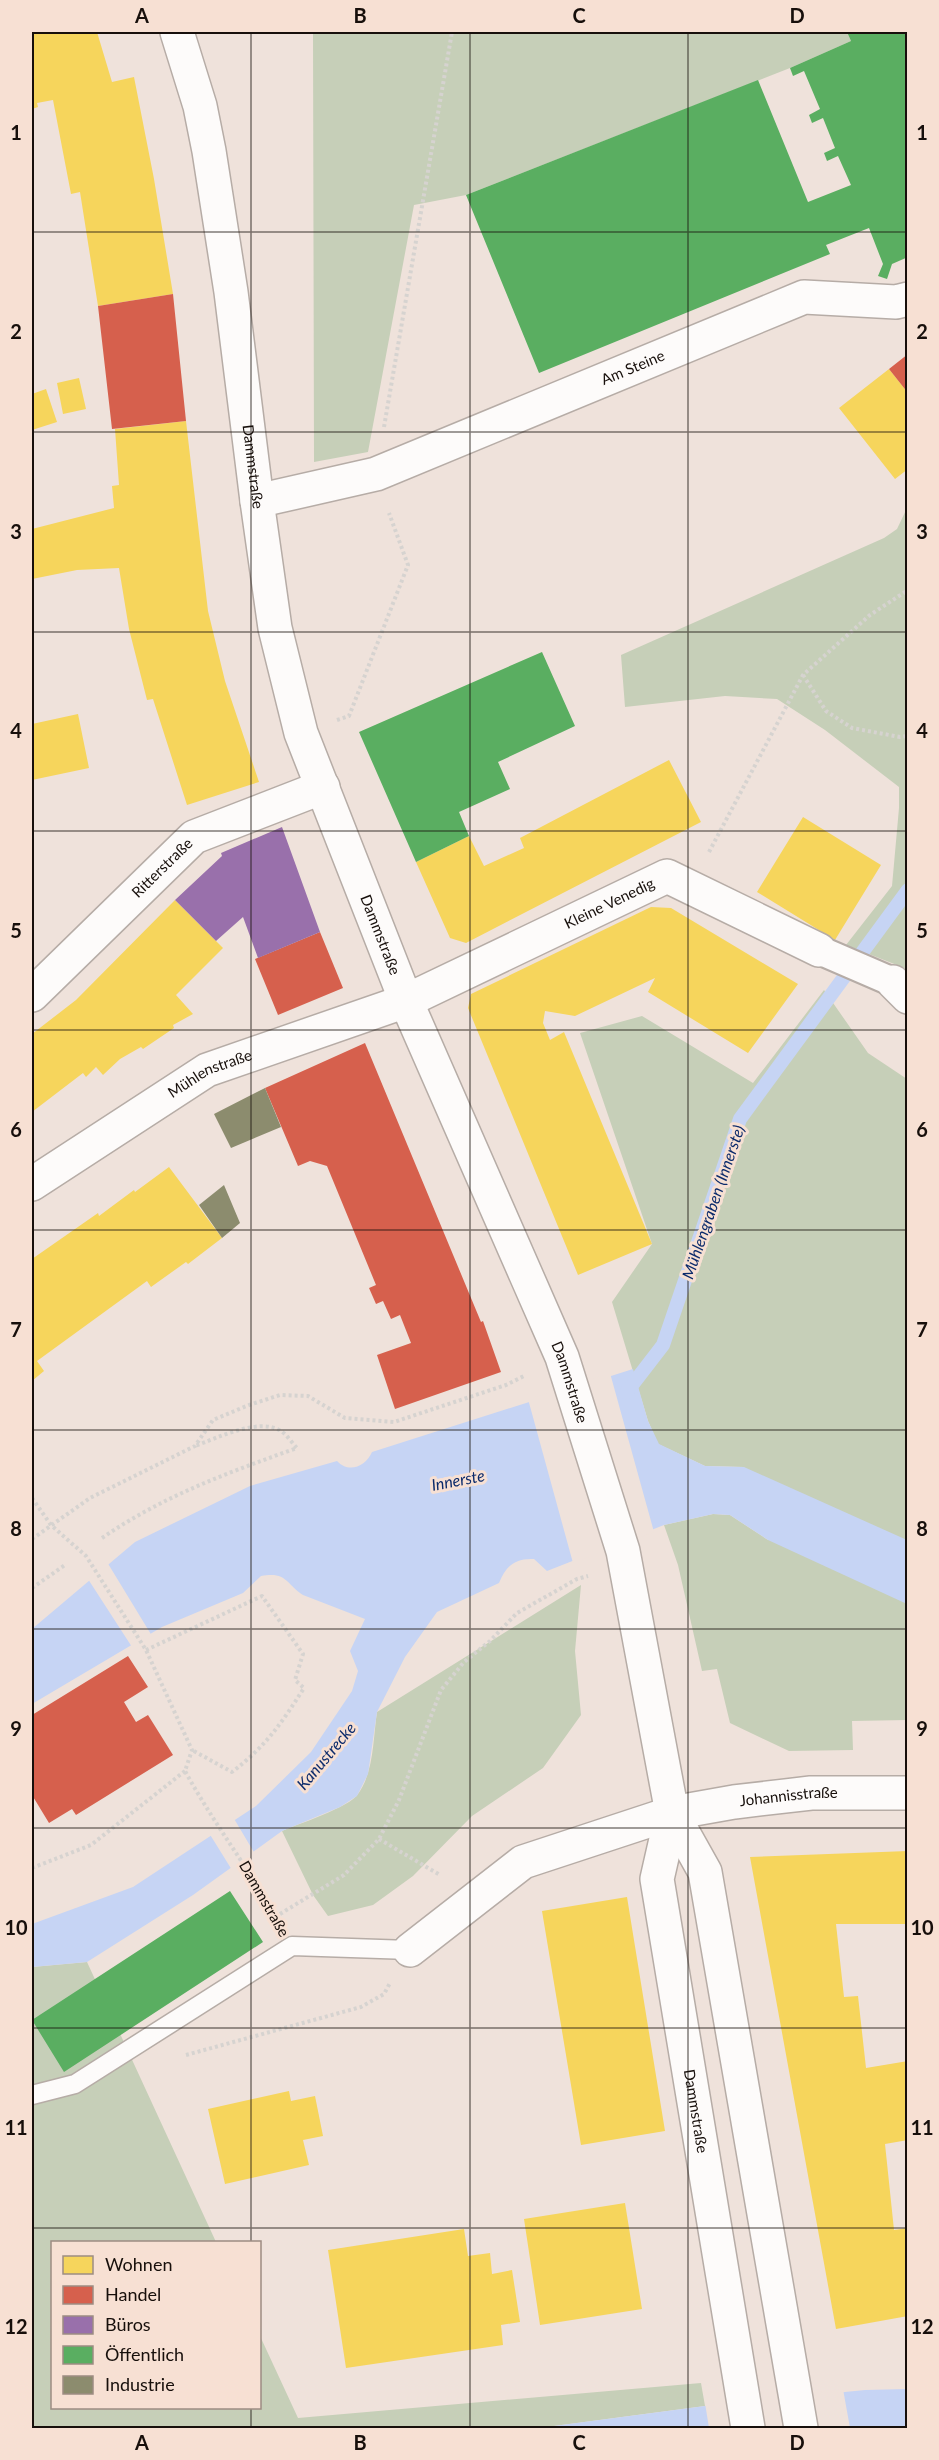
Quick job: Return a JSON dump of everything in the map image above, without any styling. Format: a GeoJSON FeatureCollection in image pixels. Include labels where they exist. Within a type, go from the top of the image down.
{"type":"FeatureCollection","features":[{"type":"Feature","properties":{"kind":"street","name":"Dammstraße"},"geometry":{"type":"LineString","coordinates":[[177,32],[200,106],[209,151],[231,292],[275,628],[301,733],[406,1001],[565,1367],[624,1558],[672,1812],[705,1872],[801,2428]]}},
{"type":"Feature","properties":{"kind":"street","name":"Am Steine"},"geometry":{"type":"LineString","coordinates":[[257,501],[376,474],[804,297],[904,303]]}},
{"type":"Feature","properties":{"kind":"street","name":"Ritterstraße"},"geometry":{"type":"LineString","coordinates":[[32,995],[194,837],[323,787]]}},
{"type":"Feature","properties":{"kind":"street","name":"Kleine Venedig"},"geometry":{"type":"LineString","coordinates":[[406,1001],[667,876],[900,990]]}},
{"type":"Feature","properties":{"kind":"street","name":"Mühlenstraße"},"geometry":{"type":"LineString","coordinates":[[32,1184],[207,1070],[406,1001]]}},
{"type":"Feature","properties":{"kind":"street","name":"Johannisstraße"},"geometry":{"type":"LineString","coordinates":[[672,1812],[734,1802],[811,1794],[908,1793]]}},
{"type":"Feature","properties":{"kind":"street","name":"Dammstraße"},"geometry":{"type":"LineString","coordinates":[[672,1812],[657,1879],[748,2428]]}},
{"type":"Feature","properties":{"kind":"street"},"geometry":{"type":"LineString","coordinates":[[410,1950],[523,1862],[672,1812]]}},
{"type":"Feature","properties":{"kind":"lane","name":"Dammstraße"},"geometry":{"type":"LineString","coordinates":[[292,1946],[410,1950]]}},
{"type":"Feature","properties":{"kind":"lane"},"geometry":{"type":"LineString","coordinates":[[32,2095],[75,2084],[292,1946]]}},
{"type":"Feature","properties":{"kind":"path"},"geometry":{"type":"LineString","coordinates":[[349,716],[408,565],[376,474],[452,32]]}},
{"type":"Feature","properties":{"kind":"path"},"geometry":{"type":"LineString","coordinates":[[691,887],[803,675],[870,615],[908,590]]}},
{"type":"Feature","properties":{"kind":"path"},"geometry":{"type":"LineString","coordinates":[[803,675],[826,711],[852,728],[900,737],[908,736]]}},
{"type":"Feature","properties":{"kind":"path"},"geometry":{"type":"LineString","coordinates":[[195,1446],[213,1420],[280,1395],[308,1396],[345,1418],[394,1422],[565,1367]]}},
{"type":"Feature","properties":{"kind":"path"},"geometry":{"type":"LineString","coordinates":[[32,1539],[90,1498],[195,1446],[242,1429],[268,1428],[280,1431],[297,1448],[211,1479],[135,1515],[102,1538]]}},
{"type":"Feature","properties":{"kind":"path"},"geometry":{"type":"LineString","coordinates":[[32,1498],[51,1525],[86,1556],[146,1650],[192,1750],[232,1772],[255,1755],[274,1734],[304,1688],[295,1680],[303,1654],[262,1596],[146,1650]]}},
{"type":"Feature","properties":{"kind":"path"},"geometry":{"type":"LineString","coordinates":[[275,1916],[344,1875],[379,1839],[399,1800],[441,1690],[464,1662],[517,1613],[577,1580],[624,1558]]}},
{"type":"Feature","properties":{"kind":"path"},"geometry":{"type":"LineString","coordinates":[[32,1588],[65,1565]]}},
{"type":"Feature","properties":{"kind":"path"},"geometry":{"type":"LineString","coordinates":[[32,1868],[91,1845],[185,1771],[192,1750]]}},
{"type":"Feature","properties":{"kind":"path","name":"Dammstraße"},"geometry":{"type":"LineString","coordinates":[[185,1771],[200,1798],[251,1874],[292,1946]]}},
{"type":"Feature","properties":{"kind":"path"},"geometry":{"type":"LineString","coordinates":[[379,1839],[478,1897]]}},
{"type":"Feature","properties":{"kind":"path"},"geometry":{"type":"LineString","coordinates":[[178,2057],[361,2007],[384,1994],[410,1950]]}},
{"type":"Feature","properties":{"kind":"green space"},"geometry":{"type":"Polygon","coordinates":[[[313,32],[847,32],[851,41],[790,68],[466,195],[414,205],[368,452],[314,462],[313,32]]]}},
{"type":"Feature","properties":{"kind":"green space"},"geometry":{"type":"Polygon","coordinates":[[[907,508],[908,969],[846,945],[892,886],[899,787],[825,730],[777,699],[725,696],[625,707],[621,655],[884,538],[897,529],[907,508]]]}},
{"type":"Feature","properties":{"kind":"green space"},"geometry":{"type":"Polygon","coordinates":[[[824,990],[868,1053],[907,1079],[907,1720],[852,1721],[853,1750],[789,1751],[730,1723],[717,1669],[702,1671],[678,1565],[664,1525],[713,1514],[730,1515],[768,1540],[744,1467],[705,1466],[658,1444],[648,1421],[612,1302],[652,1244],[580,1033],[642,1016],[753,1083],[824,990]]]}},
{"type":"Feature","properties":{"kind":"green space"},"geometry":{"type":"Polygon","coordinates":[[[581,1585],[575,1651],[581,1715],[543,1768],[472,1816],[413,1876],[373,1905],[328,1916],[313,1895],[282,1831],[335,1810],[358,1794],[370,1766],[377,1712],[581,1585]]]}},
{"type":"Feature","properties":{"kind":"green space"},"geometry":{"type":"Polygon","coordinates":[[[87,1962],[216,2241],[51,2241],[51,2409],[261,2409],[261,2338],[298,2418],[701,2383],[705,2406],[539,2428],[32,2428],[32,1967],[87,1962]]]}},
{"type":"Feature","properties":{"kind":"water"},"geometry":{"type":"Polygon","coordinates":[[[633,1369],[648,1421],[659,1444],[705,1466],[744,1467],[907,1540],[907,1604],[768,1540],[730,1515],[713,1514],[664,1525],[547,1571],[534,1559],[516,1562],[508,1568],[499,1583],[437,1612],[405,1657],[377,1712],[368,1774],[357,1796],[340,1807],[282,1831],[193,1895],[87,1962],[32,1967],[32,1924],[133,1887],[256,1806],[311,1752],[352,1691],[358,1671],[350,1651],[365,1619],[303,1595],[281,1577],[261,1576],[243,1593],[162,1627],[32,1704],[32,1629],[135,1542],[250,1486],[337,1461],[347,1467],[357,1467],[366,1461],[372,1452],[633,1369]]]}},
{"type":"Feature","properties":{"kind":"water"},"geometry":{"type":"Polygon","coordinates":[[[907,2389],[907,2428],[539,2428],[705,2406],[865,2390],[907,2389]]]}},
{"type":"Feature","properties":{"kind":"pier"},"geometry":{"type":"Polygon","coordinates":[[[610,1373],[654,1532],[573,1563],[528,1399],[610,1373]]]}},
{"type":"Feature","properties":{"kind":"pier"},"geometry":{"type":"Polygon","coordinates":[[[107,1562],[152,1636],[132,1647],[88,1579],[107,1562]]]}},
{"type":"Feature","properties":{"kind":"pier"},"geometry":{"type":"Polygon","coordinates":[[[233,1817],[255,1854],[232,1870],[209,1833],[233,1817]]]}},
{"type":"Feature","properties":{"kind":"pier"},"geometry":{"type":"Polygon","coordinates":[[[843,2389],[850,2428],[709,2428],[705,2403],[843,2389]]]}},
{"type":"Feature","properties":{"kind":"building: Wohnen"},"geometry":{"type":"Polygon","coordinates":[[[32,32],[97,32],[112,82],[134,77],[173,294],[98,306],[80,192],[71,194],[53,100],[37,103],[38,107],[32,109],[32,32]]]}},
{"type":"Feature","properties":{"kind":"building: Wohnen"},"geometry":{"type":"Polygon","coordinates":[[[889,369],[908,393],[908,469],[895,479],[839,408],[889,369]]]}},
{"type":"Feature","properties":{"kind":"building: Wohnen"},"geometry":{"type":"Polygon","coordinates":[[[79,378],[86,409],[63,414],[57,383],[79,378]]]}},
{"type":"Feature","properties":{"kind":"building: Wohnen"},"geometry":{"type":"Polygon","coordinates":[[[46,389],[57,422],[32,430],[32,394],[46,389]]]}},
{"type":"Feature","properties":{"kind":"building: Wohnen"},"geometry":{"type":"Polygon","coordinates":[[[186,421],[208,611],[225,681],[259,782],[187,805],[153,699],[147,700],[129,629],[119,568],[77,570],[32,579],[32,529],[114,508],[112,486],[119,485],[115,429],[186,421]]]}},
{"type":"Feature","properties":{"kind":"building: Wohnen"},"geometry":{"type":"Polygon","coordinates":[[[78,714],[89,768],[32,780],[32,724],[78,714]]]}},
{"type":"Feature","properties":{"kind":"building: Wohnen"},"geometry":{"type":"Polygon","coordinates":[[[669,760],[701,822],[466,943],[450,938],[416,862],[469,836],[484,866],[524,848],[520,838],[669,760]]]}},
{"type":"Feature","properties":{"kind":"building: Wohnen"},"geometry":{"type":"Polygon","coordinates":[[[803,817],[881,865],[835,940],[757,892],[803,817]]]}},
{"type":"Feature","properties":{"kind":"building: Wohnen"},"geometry":{"type":"Polygon","coordinates":[[[175,900],[223,948],[176,995],[193,1014],[173,1025],[174,1028],[143,1049],[141,1047],[120,1059],[103,1075],[96,1067],[86,1077],[83,1073],[32,1112],[32,1034],[76,1000],[175,900]]]}},
{"type":"Feature","properties":{"kind":"building: Wohnen"},"geometry":{"type":"Polygon","coordinates":[[[651,907],[671,908],[798,984],[748,1053],[648,992],[655,978],[575,1016],[545,1011],[543,1023],[550,1040],[564,1032],[652,1244],[578,1275],[468,1008],[471,994],[651,907]]]}},
{"type":"Feature","properties":{"kind":"building: Wohnen"},"geometry":{"type":"Polygon","coordinates":[[[169,1167],[222,1238],[188,1264],[186,1262],[151,1287],[147,1281],[37,1361],[44,1371],[32,1381],[32,1259],[169,1167]]]}},
{"type":"Feature","properties":{"kind":"building: Wohnen"},"geometry":{"type":"Polygon","coordinates":[[[908,1851],[908,1924],[836,1924],[844,1997],[858,1996],[866,2068],[908,2061],[908,2140],[885,2144],[894,2230],[908,2228],[908,2316],[836,2329],[750,1857],[908,1851]]]}},
{"type":"Feature","properties":{"kind":"building: Wohnen"},"geometry":{"type":"Polygon","coordinates":[[[627,1897],[665,2131],[581,2145],[542,1911],[627,1897]]]}},
{"type":"Feature","properties":{"kind":"building: Wohnen"},"geometry":{"type":"Polygon","coordinates":[[[289,2091],[291,2101],[315,2096],[323,2136],[303,2140],[309,2165],[225,2184],[208,2109],[289,2091]]]}},
{"type":"Feature","properties":{"kind":"building: Wohnen"},"geometry":{"type":"Polygon","coordinates":[[[625,2203],[642,2309],[540,2325],[524,2219],[625,2203]]]}},
{"type":"Feature","properties":{"kind":"building: Wohnen"},"geometry":{"type":"Polygon","coordinates":[[[464,2229],[468,2256],[490,2253],[492,2274],[512,2270],[520,2322],[501,2325],[503,2345],[346,2368],[328,2250],[464,2229]]]}},
{"type":"Feature","properties":{"kind":"building: Handel"},"geometry":{"type":"Polygon","coordinates":[[[173,294],[186,421],[112,429],[98,306],[173,294]]]}},
{"type":"Feature","properties":{"kind":"building: Handel"},"geometry":{"type":"Polygon","coordinates":[[[908,354],[908,393],[889,369],[908,354]]]}},
{"type":"Feature","properties":{"kind":"building: Handel"},"geometry":{"type":"Polygon","coordinates":[[[320,932],[343,988],[278,1015],[255,959],[320,932]]]}},
{"type":"Feature","properties":{"kind":"building: Handel"},"geometry":{"type":"Polygon","coordinates":[[[365,1043],[481,1322],[483,1321],[501,1372],[395,1409],[377,1355],[411,1343],[400,1315],[391,1319],[383,1301],[376,1304],[369,1288],[376,1285],[327,1166],[310,1161],[298,1166],[265,1088],[365,1043]]]}},
{"type":"Feature","properties":{"kind":"building: Handel"},"geometry":{"type":"Polygon","coordinates":[[[128,1656],[148,1687],[124,1702],[136,1722],[148,1715],[173,1755],[76,1815],[72,1809],[49,1823],[32,1795],[32,1715],[128,1656]]]}},
{"type":"Feature","properties":{"kind":"building: Büros"},"geometry":{"type":"Polygon","coordinates":[[[282,827],[320,932],[258,958],[243,917],[216,941],[175,900],[222,856],[221,853],[282,827]]]}},
{"type":"Feature","properties":{"kind":"building: Öffentlich"},"geometry":{"type":"Polygon","coordinates":[[[847,32],[908,32],[908,257],[892,264],[887,279],[878,276],[883,264],[869,228],[826,245],[830,254],[539,373],[466,195],[758,80],[808,202],[851,185],[838,156],[827,161],[824,153],[835,148],[823,118],[812,123],[809,115],[820,109],[804,71],[793,76],[790,68],[851,41],[847,32]]]}},
{"type":"Feature","properties":{"kind":"building: Öffentlich"},"geometry":{"type":"Polygon","coordinates":[[[542,652],[575,726],[498,762],[510,789],[459,812],[469,836],[416,862],[359,732],[542,652]]]}},
{"type":"Feature","properties":{"kind":"building: Öffentlich"},"geometry":{"type":"Polygon","coordinates":[[[230,1891],[263,1942],[64,2072],[32,2020],[230,1891]]]}},
{"type":"Feature","properties":{"kind":"building: Industrie"},"geometry":{"type":"Polygon","coordinates":[[[265,1088],[281,1127],[231,1148],[214,1114],[265,1088]]]}},
{"type":"Feature","properties":{"kind":"building: Industrie"},"geometry":{"type":"Polygon","coordinates":[[[224,1185],[240,1223],[222,1238],[199,1205],[224,1185]]]}},
{"type":"Feature","properties":{"kind":"waterway","name":"Mühlengraben (Innerste)"},"geometry":{"type":"LineString","coordinates":[[626,1393],[663,1345],[740,1119],[908,890]]}},
{"type":"Feature","properties":{"kind":"water label","name":"Innerste"},"geometry":{"type":"Point","coordinates":[458,1480]}},
{"type":"Feature","properties":{"kind":"water label","name":"Kanustrecke"},"geometry":{"type":"Point","coordinates":[326,1756]}}]}
